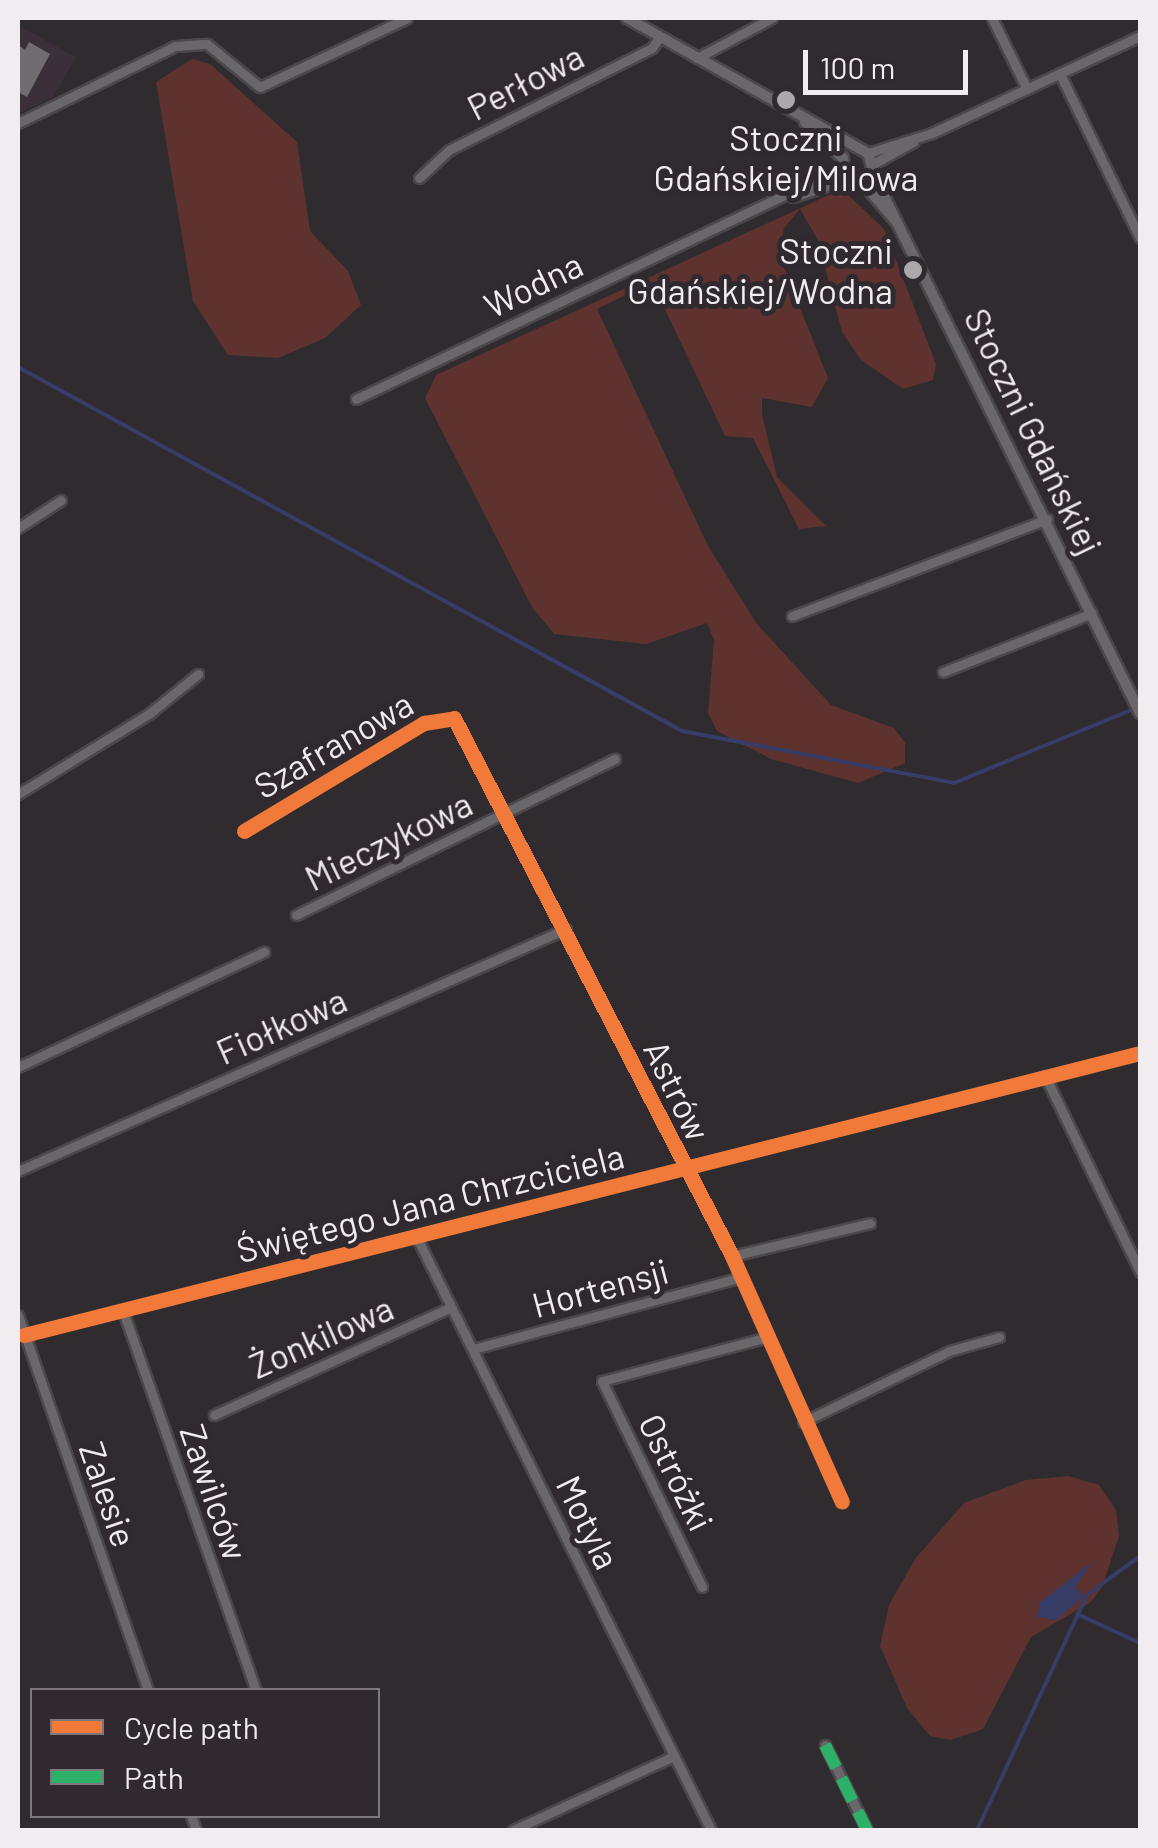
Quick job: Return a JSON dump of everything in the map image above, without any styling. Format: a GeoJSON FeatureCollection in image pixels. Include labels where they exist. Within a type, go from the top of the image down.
{"type":"FeatureCollection","features":[{"type":"Feature","properties":{"kind":"street"},"geometry":{"type":"LineString","coordinates":[[18,123],[175,46],[207,44],[260,87],[406,18]]}},
{"type":"Feature","properties":{"kind":"street"},"geometry":{"type":"LineString","coordinates":[[627,18],[856,149],[871,163]]}},
{"type":"Feature","properties":{"kind":"street"},"geometry":{"type":"LineString","coordinates":[[696,58],[772,18]]}},
{"type":"Feature","properties":{"kind":"street"},"geometry":{"type":"LineString","coordinates":[[992,18],[1028,89]]}},
{"type":"Feature","properties":{"kind":"street","name":"Perłowa"},"geometry":{"type":"LineString","coordinates":[[419,178],[440,155],[652,48],[660,36]]}},
{"type":"Feature","properties":{"kind":"street"},"geometry":{"type":"LineString","coordinates":[[804,121],[844,168],[861,181],[871,163],[915,140],[1140,36]]}},
{"type":"Feature","properties":{"kind":"street"},"geometry":{"type":"LineString","coordinates":[[1060,74],[1140,238]]}},
{"type":"Feature","properties":{"kind":"street"},"geometry":{"type":"LineString","coordinates":[[844,168],[856,149]]}},
{"type":"Feature","properties":{"kind":"street","name":"Stoczni Gdańskiej"},"geometry":{"type":"LineString","coordinates":[[871,163],[1140,713]]}},
{"type":"Feature","properties":{"kind":"street","name":"Wodna"},"geometry":{"type":"LineString","coordinates":[[356,399],[790,197],[844,168]]}},
{"type":"Feature","properties":{"kind":"street","name":"Stoczni Gdańskiej"},"geometry":{"type":"LineString","coordinates":[[861,181],[902,228]]}},
{"type":"Feature","properties":{"kind":"street"},"geometry":{"type":"LineString","coordinates":[[18,528],[60,500]]}},
{"type":"Feature","properties":{"kind":"street"},"geometry":{"type":"LineString","coordinates":[[792,616],[1047,519]]}},
{"type":"Feature","properties":{"kind":"street"},"geometry":{"type":"LineString","coordinates":[[943,672],[1092,613]]}},
{"type":"Feature","properties":{"kind":"street"},"geometry":{"type":"LineString","coordinates":[[18,794],[150,714],[198,674]]}},
{"type":"Feature","properties":{"kind":"street","name":"Astrów"},"geometry":{"type":"LineString","coordinates":[[454,718],[566,929],[682,1168],[732,1256],[764,1338],[842,1502]]}},
{"type":"Feature","properties":{"kind":"street","name":"Szafranowa"},"geometry":{"type":"LineString","coordinates":[[244,831],[424,723],[454,718]]}},
{"type":"Feature","properties":{"kind":"street","name":"Mieczykowa"},"geometry":{"type":"LineString","coordinates":[[296,915],[616,759]]}},
{"type":"Feature","properties":{"kind":"street","name":"Fiołkowa"},"geometry":{"type":"LineString","coordinates":[[18,1171],[566,929]]}},
{"type":"Feature","properties":{"kind":"street"},"geometry":{"type":"LineString","coordinates":[[18,1067],[264,952]]}},
{"type":"Feature","properties":{"kind":"street","name":"Świętego Jana Chrzciciela"},"geometry":{"type":"LineString","coordinates":[[24,1335],[1140,1053]]}},
{"type":"Feature","properties":{"kind":"street"},"geometry":{"type":"LineString","coordinates":[[1045,1076],[1140,1272]]}},
{"type":"Feature","properties":{"kind":"street"},"geometry":{"type":"LineString","coordinates":[[732,1256],[870,1223]]}},
{"type":"Feature","properties":{"kind":"street","name":"Motyla"},"geometry":{"type":"LineString","coordinates":[[417,1238],[711,1830]]}},
{"type":"Feature","properties":{"kind":"street","name":"Hortensji"},"geometry":{"type":"LineString","coordinates":[[472,1349],[742,1278]]}},
{"type":"Feature","properties":{"kind":"street","name":"Żonkilowa"},"geometry":{"type":"LineString","coordinates":[[214,1414],[451,1307]]}},
{"type":"Feature","properties":{"kind":"street","name":"Zawilców"},"geometry":{"type":"LineString","coordinates":[[122,1312],[255,1688]]}},
{"type":"Feature","properties":{"kind":"street","name":"Zalesie"},"geometry":{"type":"LineString","coordinates":[[18,1316],[147,1688]]}},
{"type":"Feature","properties":{"kind":"street"},"geometry":{"type":"LineString","coordinates":[[803,1422],[950,1351],[998,1337]]}},
{"type":"Feature","properties":{"kind":"street","name":"Ostróżki"},"geometry":{"type":"LineString","coordinates":[[702,1588],[602,1381],[764,1338]]}},
{"type":"Feature","properties":{"kind":"street"},"geometry":{"type":"LineString","coordinates":[[825,1745],[867,1830]]}},
{"type":"Feature","properties":{"kind":"street"},"geometry":{"type":"LineString","coordinates":[[512,1830],[674,1756]]}},
{"type":"Feature","properties":{"kind":"shaded area"},"geometry":{"type":"Polygon","coordinates":[[[18,25],[76,57],[54,96],[18,114],[18,25]]]}},
{"type":"Feature","properties":{"kind":"shaded area"},"geometry":{"type":"Polygon","coordinates":[[[192,59],[210,64],[297,142],[310,231],[348,271],[361,305],[325,338],[278,358],[228,355],[193,301],[156,82],[192,59]]]}},
{"type":"Feature","properties":{"kind":"shaded area"},"geometry":{"type":"Polygon","coordinates":[[[842,189],[884,229],[936,364],[933,380],[903,389],[861,360],[842,332],[818,240],[800,209],[784,228],[779,255],[828,378],[812,407],[762,398],[762,414],[777,477],[826,526],[799,529],[753,438],[725,436],[652,282],[597,309],[708,546],[757,624],[831,705],[894,728],[905,743],[905,763],[858,783],[771,759],[717,731],[708,713],[714,640],[707,623],[646,644],[554,634],[532,607],[425,398],[436,375],[842,189]]]}},
{"type":"Feature","properties":{"kind":"shaded area"},"geometry":{"type":"Polygon","coordinates":[[[1068,1476],[1099,1485],[1116,1510],[1119,1536],[1102,1587],[1091,1602],[1031,1637],[983,1729],[951,1740],[930,1736],[907,1708],[880,1646],[889,1605],[915,1559],[964,1503],[1026,1480],[1068,1476]]]}},
{"type":"Feature","properties":{"kind":"water"},"geometry":{"type":"Polygon","coordinates":[[[1092,1562],[1075,1588],[1084,1596],[1056,1620],[1038,1617],[1039,1603],[1092,1562]]]}},
{"type":"Feature","properties":{"kind":"building"},"geometry":{"type":"Polygon","coordinates":[[[29,42],[50,54],[27,97],[18,92],[18,45],[25,50],[29,42]]]}},
{"type":"Feature","properties":{"kind":"waterway"},"geometry":{"type":"LineString","coordinates":[[18,367],[682,731],[954,783],[1129,711]]}},
{"type":"Feature","properties":{"kind":"waterway"},"geometry":{"type":"LineString","coordinates":[[977,1830],[1087,1595],[1140,1556]]}},
{"type":"Feature","properties":{"kind":"waterway"},"geometry":{"type":"LineString","coordinates":[[1077,1614],[1140,1643]]}},
{"type":"Feature","properties":{"kind":"marked path"},"geometry":{"type":"LineString","coordinates":[[825,1745],[867,1830]]}},
{"type":"Feature","properties":{"kind":"cycle path"},"geometry":{"type":"LineString","coordinates":[[244,831],[424,723],[454,718],[732,1256],[842,1502]]}},
{"type":"Feature","properties":{"kind":"cycle path"},"geometry":{"type":"LineString","coordinates":[[24,1335],[1140,1053]]}},
{"type":"Feature","properties":{"kind":"place","name":"Stoczni Gdańskiej/Milowa"},"geometry":{"type":"Point","coordinates":[786,100]}},
{"type":"Feature","properties":{"kind":"place","name":"Stoczni Gdańskiej/Wodna"},"geometry":{"type":"Point","coordinates":[913,270]}}]}
